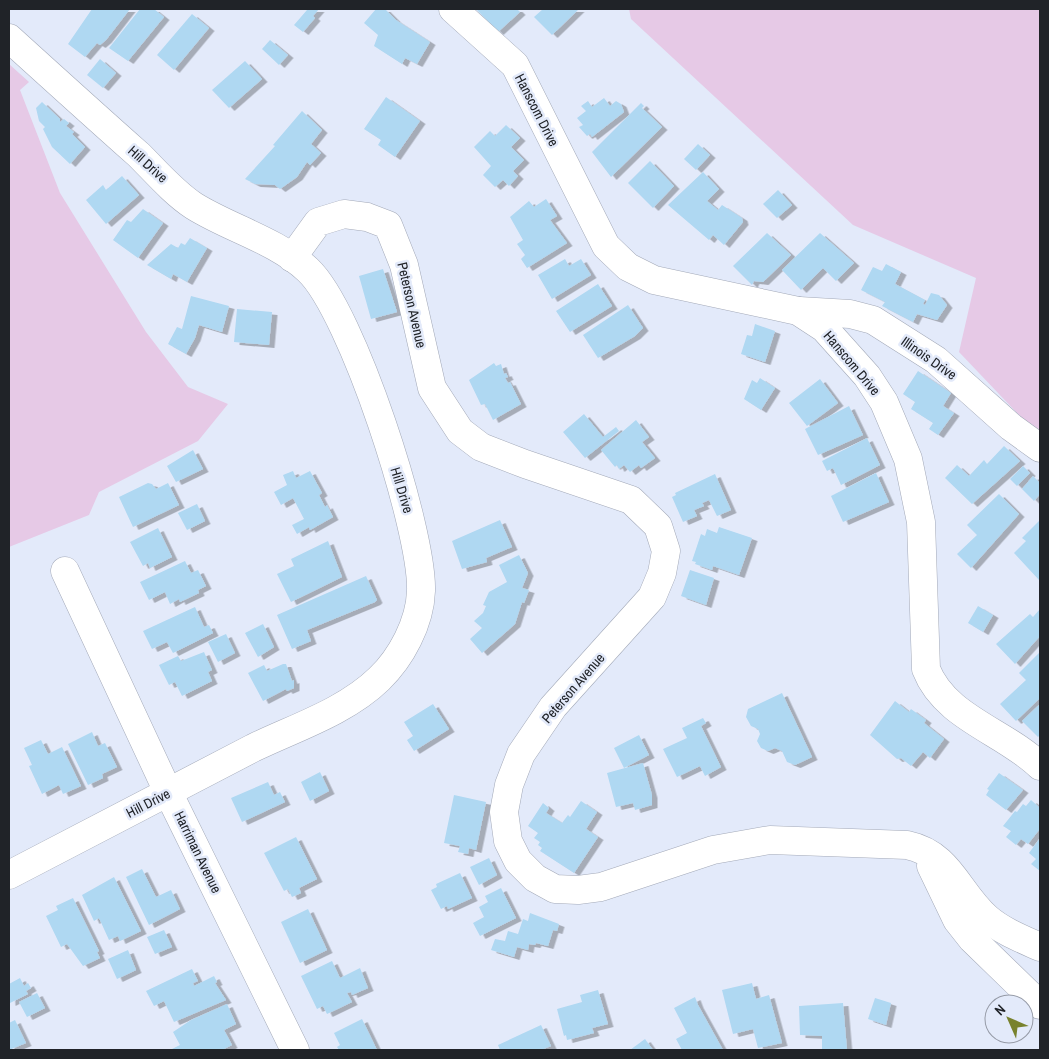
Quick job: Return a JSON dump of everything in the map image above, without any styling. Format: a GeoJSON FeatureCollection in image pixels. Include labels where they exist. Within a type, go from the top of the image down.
{"type":"FeatureCollection","features":[{"type":"Feature","properties":{"kind":"street","name":"Hanscom Drive"},"geometry":{"type":"LineString","coordinates":[[454,9],[515,65],[606,246],[628,267],[654,280],[798,311],[824,328],[867,376],[884,402],[908,459],[921,522],[926,669],[932,685],[946,702],[1020,748],[1040,766]]}},
{"type":"Feature","properties":{"kind":"street","name":"Hill Drive"},"geometry":{"type":"LineString","coordinates":[[9,38],[193,205],[259,238],[292,258],[307,269],[322,285],[332,303],[368,389],[412,523],[421,593],[414,622],[404,646],[393,664],[366,691],[9,875]]}},
{"type":"Feature","properties":{"kind":"street","name":"Peterson Avenue"},"geometry":{"type":"LineString","coordinates":[[292,258],[318,222],[344,214],[367,217],[388,225],[404,265],[432,388],[460,431],[481,447],[631,500],[658,526],[666,551],[662,573],[652,597],[553,707],[521,754],[510,785],[504,812],[508,842],[518,861],[535,878],[555,889],[578,890],[601,887],[713,850],[770,840],[907,845],[920,848]]}},
{"type":"Feature","properties":{"kind":"street","name":"Illinois Drive"},"geometry":{"type":"LineString","coordinates":[[798,311],[850,314],[874,320],[936,360],[1011,427],[1040,448]]}},
{"type":"Feature","properties":{"kind":"street","name":"Harriman Avenue"},"geometry":{"type":"LineString","coordinates":[[65,570],[168,792],[295,1050]]}},
{"type":"Feature","properties":{"kind":"street"},"geometry":{"type":"LineString","coordinates":[[920,848],[936,856],[950,870],[973,904],[988,919],[1040,947]]}},
{"type":"Feature","properties":{"kind":"street"},"geometry":{"type":"LineString","coordinates":[[920,848],[957,920],[972,939],[1040,1005]]}},
{"type":"Feature","properties":{"kind":"shaded area"},"geometry":{"type":"Polygon","coordinates":[[[629,9],[1040,9],[1040,437],[959,352],[976,278],[853,225],[631,19],[629,9]]]}},
{"type":"Feature","properties":{"kind":"shaded area"},"geometry":{"type":"Polygon","coordinates":[[[9,64],[29,82],[20,90],[60,193],[146,332],[188,387],[228,404],[198,441],[99,492],[89,515],[9,547],[9,64]]]}},
{"type":"Feature","properties":{"kind":"building"},"geometry":{"type":"Polygon","coordinates":[[[92,9],[130,9],[106,40],[100,45],[97,43],[85,57],[68,44],[92,9]]]}},
{"type":"Feature","properties":{"kind":"building"},"geometry":{"type":"Polygon","coordinates":[[[140,9],[154,9],[164,17],[128,61],[109,48],[140,9]]]}},
{"type":"Feature","properties":{"kind":"building"},"geometry":{"type":"Polygon","coordinates":[[[306,9],[319,9],[313,16],[315,18],[303,32],[294,25],[306,9]]]}},
{"type":"Feature","properties":{"kind":"building"},"geometry":{"type":"Polygon","coordinates":[[[376,9],[385,9],[396,20],[430,42],[417,64],[405,58],[402,64],[374,46],[378,35],[364,23],[376,9]]]}},
{"type":"Feature","properties":{"kind":"building"},"geometry":{"type":"Polygon","coordinates":[[[476,9],[517,9],[520,12],[498,32],[476,9]]]}},
{"type":"Feature","properties":{"kind":"building"},"geometry":{"type":"Polygon","coordinates":[[[543,9],[579,9],[552,35],[534,17],[543,9]]]}},
{"type":"Feature","properties":{"kind":"building"},"geometry":{"type":"Polygon","coordinates":[[[192,14],[209,28],[174,70],[157,55],[192,14]]]}},
{"type":"Feature","properties":{"kind":"building"},"geometry":{"type":"Polygon","coordinates":[[[270,40],[288,55],[279,65],[262,49],[270,40]]]}},
{"type":"Feature","properties":{"kind":"building"},"geometry":{"type":"Polygon","coordinates":[[[100,59],[116,73],[103,88],[87,75],[100,59]]]}},
{"type":"Feature","properties":{"kind":"building"},"geometry":{"type":"Polygon","coordinates":[[[245,61],[262,79],[229,108],[212,90],[245,61]]]}},
{"type":"Feature","properties":{"kind":"building"},"geometry":{"type":"Polygon","coordinates":[[[386,97],[420,121],[395,157],[378,145],[381,140],[364,129],[386,97]]]}},
{"type":"Feature","properties":{"kind":"building"},"geometry":{"type":"Polygon","coordinates":[[[604,98],[610,106],[616,101],[621,104],[624,112],[592,137],[590,134],[587,136],[579,127],[583,125],[577,118],[586,111],[581,106],[588,101],[592,107],[604,98]]]}},
{"type":"Feature","properties":{"kind":"building"},"geometry":{"type":"Polygon","coordinates":[[[42,102],[60,119],[60,122],[64,119],[69,123],[66,126],[74,132],[72,134],[85,147],[70,164],[52,147],[43,129],[45,127],[39,121],[36,108],[42,102]]]}},
{"type":"Feature","properties":{"kind":"building"},"geometry":{"type":"Polygon","coordinates":[[[641,103],[644,106],[642,108],[662,127],[611,177],[592,152],[641,103]]]}},
{"type":"Feature","properties":{"kind":"building"},"geometry":{"type":"Polygon","coordinates":[[[302,111],[322,130],[311,144],[321,153],[310,165],[307,162],[297,177],[280,189],[275,185],[255,184],[245,179],[275,146],[273,145],[302,111]]]}},
{"type":"Feature","properties":{"kind":"building"},"geometry":{"type":"Polygon","coordinates":[[[506,125],[520,138],[511,147],[524,160],[513,171],[518,176],[509,186],[503,180],[495,187],[483,175],[491,166],[474,147],[490,131],[495,136],[506,125]]]}},
{"type":"Feature","properties":{"kind":"building"},"geometry":{"type":"Polygon","coordinates":[[[698,144],[710,155],[696,170],[684,159],[698,144]]]}},
{"type":"Feature","properties":{"kind":"building"},"geometry":{"type":"Polygon","coordinates":[[[650,161],[674,186],[653,208],[628,183],[650,161]]]}},
{"type":"Feature","properties":{"kind":"building"},"geometry":{"type":"Polygon","coordinates":[[[703,172],[719,189],[707,201],[718,210],[722,205],[742,218],[743,222],[724,245],[713,235],[709,240],[668,205],[703,172]]]}},
{"type":"Feature","properties":{"kind":"building"},"geometry":{"type":"Polygon","coordinates":[[[122,176],[139,195],[106,224],[86,200],[103,185],[106,190],[122,176]]]}},
{"type":"Feature","properties":{"kind":"building"},"geometry":{"type":"Polygon","coordinates":[[[778,190],[792,205],[777,218],[763,204],[778,190]]]}},
{"type":"Feature","properties":{"kind":"building"},"geometry":{"type":"Polygon","coordinates":[[[546,199],[557,216],[550,220],[567,243],[527,268],[521,259],[525,255],[517,244],[523,240],[510,217],[529,201],[534,207],[546,199]]]}},
{"type":"Feature","properties":{"kind":"building"},"geometry":{"type":"Polygon","coordinates":[[[143,209],[163,223],[138,258],[113,240],[127,220],[131,222],[143,209]]]}},
{"type":"Feature","properties":{"kind":"building"},"geometry":{"type":"Polygon","coordinates":[[[767,233],[791,255],[763,282],[754,281],[752,285],[733,266],[767,233]]]}},
{"type":"Feature","properties":{"kind":"building"},"geometry":{"type":"Polygon","coordinates":[[[820,233],[854,263],[836,281],[823,268],[801,290],[782,270],[820,233]]]}},
{"type":"Feature","properties":{"kind":"building"},"geometry":{"type":"Polygon","coordinates":[[[190,238],[207,248],[187,282],[173,274],[171,279],[147,265],[171,244],[178,248],[181,243],[185,245],[190,238]]]}},
{"type":"Feature","properties":{"kind":"building"},"geometry":{"type":"Polygon","coordinates":[[[565,259],[569,266],[581,259],[591,275],[552,299],[538,275],[565,259]]]}},
{"type":"Feature","properties":{"kind":"building"},"geometry":{"type":"Polygon","coordinates":[[[886,264],[901,272],[895,284],[925,300],[923,304],[925,305],[931,293],[939,295],[947,305],[937,320],[917,314],[913,322],[882,306],[885,302],[861,290],[873,267],[882,271],[886,264]]]}},
{"type":"Feature","properties":{"kind":"building"},"geometry":{"type":"Polygon","coordinates":[[[383,269],[397,312],[371,319],[359,276],[383,269]]]}},
{"type":"Feature","properties":{"kind":"building"},"geometry":{"type":"Polygon","coordinates":[[[598,284],[612,306],[570,332],[556,311],[598,284]]]}},
{"type":"Feature","properties":{"kind":"building"},"geometry":{"type":"Polygon","coordinates":[[[191,296],[229,306],[222,332],[199,325],[195,338],[186,354],[168,344],[177,327],[182,329],[191,296]]]}},
{"type":"Feature","properties":{"kind":"building"},"geometry":{"type":"Polygon","coordinates":[[[628,305],[643,328],[635,336],[598,358],[583,335],[628,305]]]}},
{"type":"Feature","properties":{"kind":"building"},"geometry":{"type":"Polygon","coordinates":[[[237,309],[272,312],[269,345],[234,342],[237,309]]]}},
{"type":"Feature","properties":{"kind":"building"},"geometry":{"type":"Polygon","coordinates":[[[755,324],[775,331],[765,362],[741,354],[747,335],[752,336],[755,324]]]}},
{"type":"Feature","properties":{"kind":"building"},"geometry":{"type":"Polygon","coordinates":[[[494,363],[496,366],[501,364],[504,374],[506,373],[508,377],[505,378],[508,383],[510,382],[521,404],[493,420],[485,404],[481,405],[469,380],[494,363]]]}},
{"type":"Feature","properties":{"kind":"building"},"geometry":{"type":"Polygon","coordinates":[[[918,371],[951,393],[943,406],[954,413],[938,435],[929,429],[933,423],[911,409],[915,402],[903,394],[918,371]]]}},
{"type":"Feature","properties":{"kind":"building"},"geometry":{"type":"Polygon","coordinates":[[[760,378],[775,388],[761,410],[744,399],[752,380],[757,383],[760,378]]]}},
{"type":"Feature","properties":{"kind":"building"},"geometry":{"type":"Polygon","coordinates":[[[820,379],[838,403],[807,426],[789,403],[820,379]]]}},
{"type":"Feature","properties":{"kind":"building"},"geometry":{"type":"Polygon","coordinates":[[[849,406],[863,435],[818,455],[805,429],[849,406]]]}},
{"type":"Feature","properties":{"kind":"building"},"geometry":{"type":"Polygon","coordinates":[[[584,414],[603,437],[616,427],[619,431],[585,458],[563,432],[584,414]]]}},
{"type":"Feature","properties":{"kind":"building"},"geometry":{"type":"Polygon","coordinates":[[[636,420],[649,437],[642,442],[655,458],[641,468],[639,465],[630,472],[624,465],[619,469],[617,465],[615,467],[601,450],[636,420]]]}},
{"type":"Feature","properties":{"kind":"building"},"geometry":{"type":"Polygon","coordinates":[[[867,438],[880,465],[841,485],[833,468],[827,471],[822,461],[867,438]]]}},
{"type":"Feature","properties":{"kind":"building"},"geometry":{"type":"Polygon","coordinates":[[[1004,446],[1020,461],[972,504],[945,478],[957,465],[969,476],[984,460],[987,464],[1004,446]]]}},
{"type":"Feature","properties":{"kind":"building"},"geometry":{"type":"Polygon","coordinates":[[[193,450],[203,469],[176,482],[167,466],[193,450]]]}},
{"type":"Feature","properties":{"kind":"building"},"geometry":{"type":"Polygon","coordinates":[[[1023,466],[1030,473],[1017,486],[1010,479],[1023,466]]]}},
{"type":"Feature","properties":{"kind":"building"},"geometry":{"type":"Polygon","coordinates":[[[293,471],[296,478],[310,471],[322,493],[319,495],[325,507],[327,505],[333,517],[310,530],[309,527],[297,534],[292,525],[304,519],[293,498],[281,505],[274,492],[287,485],[283,475],[293,471]]]}},
{"type":"Feature","properties":{"kind":"building"},"geometry":{"type":"Polygon","coordinates":[[[876,473],[889,502],[843,522],[831,496],[876,473]]]}},
{"type":"Feature","properties":{"kind":"building"},"geometry":{"type":"Polygon","coordinates":[[[715,474],[731,510],[717,516],[709,500],[702,503],[704,506],[694,510],[697,516],[683,522],[672,497],[676,495],[675,493],[715,474]]]}},
{"type":"Feature","properties":{"kind":"building"},"geometry":{"type":"Polygon","coordinates":[[[1033,476],[1040,483],[1040,494],[1034,501],[1022,489],[1033,476]]]}},
{"type":"Feature","properties":{"kind":"building"},"geometry":{"type":"Polygon","coordinates":[[[148,483],[152,484],[156,489],[168,483],[179,505],[133,527],[119,497],[148,483]]]}},
{"type":"Feature","properties":{"kind":"building"},"geometry":{"type":"Polygon","coordinates":[[[999,494],[1019,514],[971,568],[957,554],[977,535],[967,525],[999,494]]]}},
{"type":"Feature","properties":{"kind":"building"},"geometry":{"type":"Polygon","coordinates":[[[197,504],[205,521],[187,530],[178,513],[197,504]]]}},
{"type":"Feature","properties":{"kind":"building"},"geometry":{"type":"Polygon","coordinates":[[[500,520],[512,547],[486,558],[487,562],[462,569],[452,541],[500,520]]]}},
{"type":"Feature","properties":{"kind":"building"},"geometry":{"type":"Polygon","coordinates":[[[1039,521],[1039,580],[1014,553],[1026,541],[1022,538],[1039,521]]]}},
{"type":"Feature","properties":{"kind":"building"},"geometry":{"type":"Polygon","coordinates":[[[719,527],[752,538],[739,575],[713,566],[712,570],[695,564],[696,562],[692,561],[701,534],[705,536],[707,529],[717,533],[719,527]]]}},
{"type":"Feature","properties":{"kind":"building"},"geometry":{"type":"Polygon","coordinates":[[[158,528],[172,557],[150,568],[148,563],[143,566],[130,542],[158,528]]]}},
{"type":"Feature","properties":{"kind":"building"},"geometry":{"type":"Polygon","coordinates":[[[328,541],[342,577],[291,602],[277,574],[294,566],[291,559],[328,541]]]}},
{"type":"Feature","properties":{"kind":"building"},"geometry":{"type":"Polygon","coordinates":[[[519,555],[528,573],[522,588],[529,590],[524,603],[522,602],[515,624],[482,653],[470,639],[482,628],[474,621],[483,613],[486,606],[483,605],[489,592],[507,582],[499,565],[519,555]]]}},
{"type":"Feature","properties":{"kind":"building"},"geometry":{"type":"Polygon","coordinates":[[[185,561],[191,573],[198,570],[206,586],[198,590],[199,593],[180,602],[179,599],[170,604],[165,592],[149,600],[140,582],[185,561]]]}},
{"type":"Feature","properties":{"kind":"building"},"geometry":{"type":"Polygon","coordinates":[[[690,570],[714,578],[706,605],[681,596],[690,570]]]}},
{"type":"Feature","properties":{"kind":"building"},"geometry":{"type":"Polygon","coordinates":[[[366,576],[377,600],[375,602],[307,630],[311,641],[292,649],[277,615],[366,576]]]}},
{"type":"Feature","properties":{"kind":"building"},"geometry":{"type":"Polygon","coordinates":[[[978,606],[993,615],[983,632],[968,623],[978,606]]]}},
{"type":"Feature","properties":{"kind":"building"},"geometry":{"type":"Polygon","coordinates":[[[195,607],[204,627],[209,625],[213,633],[173,653],[167,642],[152,649],[143,631],[195,607]]]}},
{"type":"Feature","properties":{"kind":"building"},"geometry":{"type":"Polygon","coordinates":[[[1040,609],[1040,636],[1015,664],[996,644],[1030,614],[1033,617],[1040,609]]]}},
{"type":"Feature","properties":{"kind":"building"},"geometry":{"type":"Polygon","coordinates":[[[263,624],[274,647],[258,657],[245,633],[263,624]]]}},
{"type":"Feature","properties":{"kind":"building"},"geometry":{"type":"Polygon","coordinates":[[[226,634],[235,653],[218,662],[208,642],[226,634]]]}},
{"type":"Feature","properties":{"kind":"building"},"geometry":{"type":"Polygon","coordinates":[[[204,652],[212,670],[208,672],[212,681],[182,696],[175,682],[169,685],[159,665],[178,656],[181,661],[204,652]]]}},
{"type":"Feature","properties":{"kind":"building"},"geometry":{"type":"Polygon","coordinates":[[[1040,652],[1040,698],[1016,721],[1000,704],[1026,680],[1019,673],[1040,652]]]}},
{"type":"Feature","properties":{"kind":"building"},"geometry":{"type":"Polygon","coordinates":[[[286,664],[292,681],[294,680],[294,688],[287,691],[286,689],[263,701],[248,673],[264,665],[267,671],[286,664]]]}},
{"type":"Feature","properties":{"kind":"building"},"geometry":{"type":"Polygon","coordinates":[[[782,693],[812,757],[795,765],[787,762],[782,751],[775,748],[768,751],[761,748],[757,741],[760,734],[758,729],[751,726],[746,717],[748,709],[782,693]]]}},
{"type":"Feature","properties":{"kind":"building"},"geometry":{"type":"Polygon","coordinates":[[[895,701],[909,712],[911,709],[926,720],[924,723],[944,739],[930,758],[923,752],[911,766],[901,758],[897,759],[870,735],[895,701]]]}},
{"type":"Feature","properties":{"kind":"building"},"geometry":{"type":"Polygon","coordinates":[[[433,704],[449,729],[414,751],[407,740],[413,736],[404,722],[433,704]]]}},
{"type":"Feature","properties":{"kind":"building"},"geometry":{"type":"Polygon","coordinates":[[[1040,704],[1040,735],[1038,737],[1022,721],[1040,704]]]}},
{"type":"Feature","properties":{"kind":"building"},"geometry":{"type":"Polygon","coordinates":[[[703,718],[706,723],[701,726],[721,767],[705,776],[700,766],[677,777],[663,749],[687,738],[682,728],[703,718]]]}},
{"type":"Feature","properties":{"kind":"building"},"geometry":{"type":"Polygon","coordinates":[[[92,732],[98,746],[105,743],[117,767],[102,774],[103,778],[88,785],[68,744],[92,732]]]}},
{"type":"Feature","properties":{"kind":"building"},"geometry":{"type":"Polygon","coordinates":[[[639,735],[649,755],[624,768],[614,748],[639,735]]]}},
{"type":"Feature","properties":{"kind":"building"},"geometry":{"type":"Polygon","coordinates":[[[41,740],[48,754],[62,747],[81,786],[63,794],[59,785],[42,794],[29,766],[32,765],[24,748],[41,740]]]}},
{"type":"Feature","properties":{"kind":"building"},"geometry":{"type":"Polygon","coordinates":[[[643,763],[652,795],[652,805],[635,810],[633,803],[616,807],[607,773],[643,763]]]}},
{"type":"Feature","properties":{"kind":"building"},"geometry":{"type":"Polygon","coordinates":[[[320,772],[329,791],[310,801],[301,782],[320,772]]]}},
{"type":"Feature","properties":{"kind":"building"},"geometry":{"type":"Polygon","coordinates":[[[999,773],[1023,790],[1006,810],[986,795],[989,790],[987,789],[999,773]]]}},
{"type":"Feature","properties":{"kind":"building"},"geometry":{"type":"Polygon","coordinates":[[[268,782],[274,795],[280,792],[285,802],[242,822],[231,798],[268,782]]]}},
{"type":"Feature","properties":{"kind":"building"},"geometry":{"type":"Polygon","coordinates":[[[454,795],[486,802],[476,850],[469,848],[468,854],[458,852],[460,846],[444,843],[454,795]]]}},
{"type":"Feature","properties":{"kind":"building"},"geometry":{"type":"Polygon","coordinates":[[[1031,800],[1040,808],[1039,830],[1028,844],[1021,839],[1016,845],[1006,837],[1011,831],[1003,826],[1015,811],[1017,812],[1023,804],[1026,806],[1031,800]]]}},
{"type":"Feature","properties":{"kind":"building"},"geometry":{"type":"Polygon","coordinates":[[[581,801],[597,812],[586,829],[598,837],[574,873],[540,851],[542,848],[538,845],[540,842],[534,838],[538,833],[528,826],[543,803],[549,808],[546,813],[562,823],[568,815],[570,817],[581,801]]]}},
{"type":"Feature","properties":{"kind":"building"},"geometry":{"type":"Polygon","coordinates":[[[296,837],[317,879],[299,888],[301,893],[292,897],[288,889],[284,891],[264,853],[296,837]]]}},
{"type":"Feature","properties":{"kind":"building"},"geometry":{"type":"Polygon","coordinates":[[[1040,838],[1040,871],[1031,864],[1036,859],[1029,853],[1040,838]]]}},
{"type":"Feature","properties":{"kind":"building"},"geometry":{"type":"Polygon","coordinates":[[[489,858],[497,875],[479,885],[470,867],[489,858]]]}},
{"type":"Feature","properties":{"kind":"building"},"geometry":{"type":"Polygon","coordinates":[[[142,869],[156,897],[171,890],[180,909],[149,925],[126,877],[142,869]]]}},
{"type":"Feature","properties":{"kind":"building"},"geometry":{"type":"Polygon","coordinates":[[[460,873],[472,898],[448,909],[447,906],[441,909],[431,890],[437,887],[436,884],[460,873]]]}},
{"type":"Feature","properties":{"kind":"building"},"geometry":{"type":"Polygon","coordinates":[[[114,877],[141,931],[120,941],[118,936],[109,940],[99,918],[94,921],[82,895],[114,877]]]}},
{"type":"Feature","properties":{"kind":"building"},"geometry":{"type":"Polygon","coordinates":[[[501,888],[516,918],[480,936],[473,923],[484,917],[479,907],[488,902],[485,896],[501,888]]]}},
{"type":"Feature","properties":{"kind":"building"},"geometry":{"type":"Polygon","coordinates":[[[73,898],[99,951],[97,952],[100,958],[83,966],[67,944],[61,947],[46,916],[58,910],[56,906],[73,898]]]}},
{"type":"Feature","properties":{"kind":"building"},"geometry":{"type":"Polygon","coordinates":[[[308,909],[327,950],[300,963],[281,922],[308,909]]]}},
{"type":"Feature","properties":{"kind":"building"},"geometry":{"type":"Polygon","coordinates":[[[530,913],[559,924],[557,931],[553,930],[548,946],[536,943],[535,945],[529,944],[528,950],[517,947],[514,957],[491,950],[495,939],[505,941],[508,931],[518,934],[523,919],[528,921],[530,913]]]}},
{"type":"Feature","properties":{"kind":"building"},"geometry":{"type":"Polygon","coordinates":[[[164,930],[172,947],[155,954],[147,937],[164,930]]]}},
{"type":"Feature","properties":{"kind":"building"},"geometry":{"type":"Polygon","coordinates":[[[128,950],[136,970],[117,979],[108,959],[128,950]]]}},
{"type":"Feature","properties":{"kind":"building"},"geometry":{"type":"Polygon","coordinates":[[[332,961],[340,978],[360,968],[368,988],[352,995],[351,992],[347,993],[352,1002],[327,1014],[323,1006],[317,1009],[301,976],[332,961]]]}},
{"type":"Feature","properties":{"kind":"building"},"geometry":{"type":"Polygon","coordinates":[[[192,969],[198,981],[193,983],[194,986],[214,976],[217,982],[215,983],[226,1000],[174,1022],[164,1001],[154,1006],[146,991],[192,969]]]}},
{"type":"Feature","properties":{"kind":"building"},"geometry":{"type":"Polygon","coordinates":[[[20,978],[24,986],[28,983],[31,988],[26,991],[28,994],[10,1003],[9,984],[20,978]]]}},
{"type":"Feature","properties":{"kind":"building"},"geometry":{"type":"Polygon","coordinates":[[[752,983],[756,999],[769,995],[782,1043],[758,1048],[753,1029],[733,1034],[722,990],[752,983]]]}},
{"type":"Feature","properties":{"kind":"building"},"geometry":{"type":"Polygon","coordinates":[[[598,990],[608,1024],[592,1028],[594,1033],[567,1040],[566,1035],[564,1036],[557,1009],[582,1002],[580,995],[598,990]]]}},
{"type":"Feature","properties":{"kind":"building"},"geometry":{"type":"Polygon","coordinates":[[[37,993],[45,1008],[27,1017],[19,1002],[37,993]]]}},
{"type":"Feature","properties":{"kind":"building"},"geometry":{"type":"Polygon","coordinates":[[[695,997],[723,1050],[682,1050],[676,1039],[687,1033],[674,1008],[695,997]]]}},
{"type":"Feature","properties":{"kind":"building"},"geometry":{"type":"Polygon","coordinates":[[[875,998],[891,1003],[886,1025],[868,1019],[875,998]]]}},
{"type":"Feature","properties":{"kind":"building"},"geometry":{"type":"Polygon","coordinates":[[[843,1003],[847,1050],[822,1050],[822,1036],[800,1035],[799,1006],[843,1003]]]}},
{"type":"Feature","properties":{"kind":"building"},"geometry":{"type":"Polygon","coordinates":[[[227,1004],[236,1024],[224,1030],[232,1045],[222,1050],[170,1050],[180,1045],[173,1032],[191,1020],[227,1004]]]}},
{"type":"Feature","properties":{"kind":"building"},"geometry":{"type":"Polygon","coordinates":[[[362,1019],[377,1050],[339,1050],[337,1047],[340,1045],[334,1033],[362,1019]]]}},
{"type":"Feature","properties":{"kind":"building"},"geometry":{"type":"Polygon","coordinates":[[[15,1020],[26,1043],[9,1050],[9,1023],[15,1020]]]}},
{"type":"Feature","properties":{"kind":"building"},"geometry":{"type":"Polygon","coordinates":[[[541,1025],[551,1046],[541,1050],[500,1050],[498,1045],[541,1025]]]}},
{"type":"Feature","properties":{"kind":"building"},"geometry":{"type":"Polygon","coordinates":[[[645,1039],[653,1050],[630,1050],[645,1039]]]}}]}
